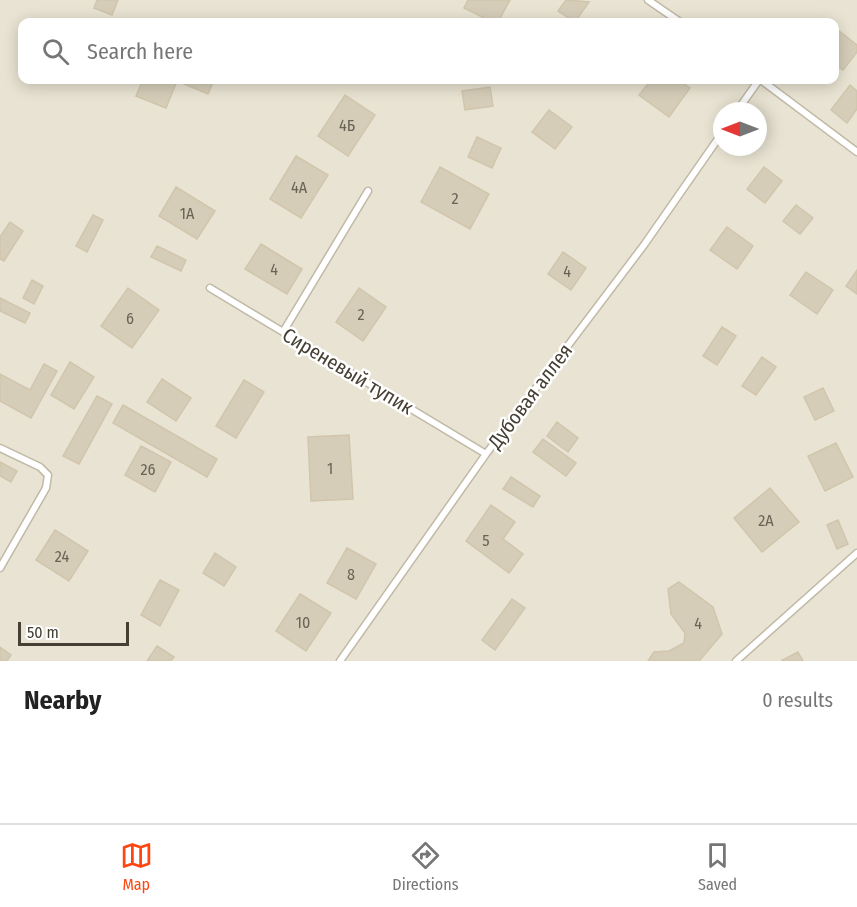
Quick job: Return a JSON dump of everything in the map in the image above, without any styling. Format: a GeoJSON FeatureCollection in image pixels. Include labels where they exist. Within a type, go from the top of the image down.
{"type":"FeatureCollection","features":[{"type":"Feature","properties":{"kind":"lane"},"geometry":{"type":"LineString","coordinates":[[648,0],[674,18]]}},
{"type":"Feature","properties":{"kind":"lane"},"geometry":{"type":"LineString","coordinates":[[744,102],[757,84]]}},
{"type":"Feature","properties":{"kind":"lane"},"geometry":{"type":"LineString","coordinates":[[765,84],[857,152]]}},
{"type":"Feature","properties":{"kind":"lane","name":"Дубовая аллея"},"geometry":{"type":"LineString","coordinates":[[340,661],[486,454],[644,245],[713,146]]}},
{"type":"Feature","properties":{"kind":"lane"},"geometry":{"type":"LineString","coordinates":[[283,332],[368,191]]}},
{"type":"Feature","properties":{"kind":"lane","name":"Сиреневый тупик"},"geometry":{"type":"LineString","coordinates":[[210,288],[486,454]]}},
{"type":"Feature","properties":{"kind":"lane"},"geometry":{"type":"LineString","coordinates":[[0,448],[40,467],[48,475],[46,488],[0,568]]}},
{"type":"Feature","properties":{"kind":"lane"},"geometry":{"type":"LineString","coordinates":[[736,661],[857,553]]}},
{"type":"Feature","properties":{"kind":"shaded area"},"geometry":{"type":"Polygon","coordinates":[[[0,0],[857,0],[857,661],[0,661],[0,0]]]}},
{"type":"Feature","properties":{"kind":"building"},"geometry":{"type":"Polygon","coordinates":[[[97,0],[118,0],[112,15],[94,8],[97,0]]]}},
{"type":"Feature","properties":{"kind":"building"},"geometry":{"type":"Polygon","coordinates":[[[468,0],[510,0],[500,18],[484,18],[464,8],[468,0]]]}},
{"type":"Feature","properties":{"kind":"building"},"geometry":{"type":"Polygon","coordinates":[[[566,0],[589,2],[578,18],[569,18],[558,11],[566,0]]]}},
{"type":"Feature","properties":{"kind":"building"},"geometry":{"type":"Polygon","coordinates":[[[839,31],[857,45],[857,52],[843,70],[839,67],[839,31]]]}},
{"type":"Feature","properties":{"kind":"building"},"geometry":{"type":"Polygon","coordinates":[[[141,84],[176,84],[166,108],[136,96],[141,84]]]}},
{"type":"Feature","properties":{"kind":"building"},"geometry":{"type":"Polygon","coordinates":[[[184,84],[212,84],[208,94],[184,84]]]}},
{"type":"Feature","properties":{"kind":"building"},"geometry":{"type":"Polygon","coordinates":[[[648,84],[684,84],[690,88],[669,117],[639,95],[648,84]]]}},
{"type":"Feature","properties":{"kind":"building"},"geometry":{"type":"Polygon","coordinates":[[[850,85],[857,91],[857,109],[847,123],[831,110],[850,85]]]}},
{"type":"Feature","properties":{"kind":"building"},"geometry":{"type":"Polygon","coordinates":[[[490,87],[493,106],[465,110],[462,91],[490,87]]]}},
{"type":"Feature","properties":{"kind":"building"},"geometry":{"type":"Polygon","coordinates":[[[345,95],[375,115],[348,156],[318,136],[345,95]]]}},
{"type":"Feature","properties":{"kind":"building"},"geometry":{"type":"Polygon","coordinates":[[[549,110],[572,127],[555,149],[532,132],[549,110]]]}},
{"type":"Feature","properties":{"kind":"building"},"geometry":{"type":"Polygon","coordinates":[[[477,137],[501,148],[492,168],[468,157],[477,137]]]}},
{"type":"Feature","properties":{"kind":"building"},"geometry":{"type":"Polygon","coordinates":[[[296,156],[328,175],[301,218],[270,199],[296,156]]]}},
{"type":"Feature","properties":{"kind":"building"},"geometry":{"type":"Polygon","coordinates":[[[440,167],[489,194],[470,229],[421,202],[440,167]]]}},
{"type":"Feature","properties":{"kind":"building"},"geometry":{"type":"Polygon","coordinates":[[[764,167],[782,181],[765,203],[747,189],[764,167]]]}},
{"type":"Feature","properties":{"kind":"building"},"geometry":{"type":"Polygon","coordinates":[[[176,187],[215,211],[197,239],[159,216],[176,187]]]}},
{"type":"Feature","properties":{"kind":"building"},"geometry":{"type":"Polygon","coordinates":[[[796,205],[813,218],[800,234],[783,221],[796,205]]]}},
{"type":"Feature","properties":{"kind":"building"},"geometry":{"type":"Polygon","coordinates":[[[93,215],[103,220],[87,252],[76,246],[93,215]]]}},
{"type":"Feature","properties":{"kind":"building"},"geometry":{"type":"Polygon","coordinates":[[[10,222],[23,231],[4,261],[0,259],[0,237],[10,222]]]}},
{"type":"Feature","properties":{"kind":"building"},"geometry":{"type":"Polygon","coordinates":[[[727,227],[753,246],[737,269],[710,250],[727,227]]]}},
{"type":"Feature","properties":{"kind":"building"},"geometry":{"type":"Polygon","coordinates":[[[261,244],[302,269],[287,294],[245,269],[261,244]]]}},
{"type":"Feature","properties":{"kind":"building"},"geometry":{"type":"Polygon","coordinates":[[[157,246],[186,260],[181,271],[151,257],[157,246]]]}},
{"type":"Feature","properties":{"kind":"building"},"geometry":{"type":"Polygon","coordinates":[[[563,252],[586,268],[571,290],[548,274],[563,252]]]}},
{"type":"Feature","properties":{"kind":"building"},"geometry":{"type":"Polygon","coordinates":[[[857,270],[857,294],[846,286],[857,270]]]}},
{"type":"Feature","properties":{"kind":"building"},"geometry":{"type":"Polygon","coordinates":[[[806,272],[833,290],[817,314],[790,295],[806,272]]]}},
{"type":"Feature","properties":{"kind":"building"},"geometry":{"type":"Polygon","coordinates":[[[32,280],[43,286],[34,304],[23,298],[32,280]]]}},
{"type":"Feature","properties":{"kind":"building"},"geometry":{"type":"Polygon","coordinates":[[[128,288],[159,310],[132,348],[101,326],[128,288]]]}},
{"type":"Feature","properties":{"kind":"building"},"geometry":{"type":"Polygon","coordinates":[[[359,288],[386,307],[363,341],[336,322],[359,288]]]}},
{"type":"Feature","properties":{"kind":"building"},"geometry":{"type":"Polygon","coordinates":[[[0,298],[30,313],[25,323],[0,311],[0,298]]]}},
{"type":"Feature","properties":{"kind":"building"},"geometry":{"type":"Polygon","coordinates":[[[722,327],[736,336],[717,365],[703,356],[722,327]]]}},
{"type":"Feature","properties":{"kind":"building"},"geometry":{"type":"Polygon","coordinates":[[[762,357],[776,367],[756,395],[742,386],[762,357]]]}},
{"type":"Feature","properties":{"kind":"building"},"geometry":{"type":"Polygon","coordinates":[[[70,362],[94,377],[74,409],[51,395],[70,362]]]}},
{"type":"Feature","properties":{"kind":"building"},"geometry":{"type":"Polygon","coordinates":[[[44,364],[57,371],[31,418],[0,401],[0,374],[30,390],[44,364]]]}},
{"type":"Feature","properties":{"kind":"building"},"geometry":{"type":"Polygon","coordinates":[[[162,379],[191,398],[176,421],[147,402],[162,379]]]}},
{"type":"Feature","properties":{"kind":"building"},"geometry":{"type":"Polygon","coordinates":[[[244,380],[264,392],[236,438],[216,426],[244,380]]]}},
{"type":"Feature","properties":{"kind":"building"},"geometry":{"type":"Polygon","coordinates":[[[823,388],[834,411],[815,420],[804,397],[823,388]]]}},
{"type":"Feature","properties":{"kind":"building"},"geometry":{"type":"Polygon","coordinates":[[[97,396],[112,404],[79,464],[63,456],[97,396]]]}},
{"type":"Feature","properties":{"kind":"building"},"geometry":{"type":"Polygon","coordinates":[[[123,405],[217,459],[207,477],[113,423],[123,405]]]}},
{"type":"Feature","properties":{"kind":"building"},"geometry":{"type":"Polygon","coordinates":[[[557,422],[578,438],[568,452],[547,436],[557,422]]]}},
{"type":"Feature","properties":{"kind":"building"},"geometry":{"type":"Polygon","coordinates":[[[349,435],[353,499],[311,501],[308,437],[349,435]]]}},
{"type":"Feature","properties":{"kind":"building"},"geometry":{"type":"Polygon","coordinates":[[[543,439],[576,463],[566,476],[533,452],[543,439]]]}},
{"type":"Feature","properties":{"kind":"building"},"geometry":{"type":"Polygon","coordinates":[[[836,443],[853,477],[825,491],[808,456],[836,443]]]}},
{"type":"Feature","properties":{"kind":"building"},"geometry":{"type":"Polygon","coordinates":[[[141,446],[171,462],[155,492],[125,475],[141,446]]]}},
{"type":"Feature","properties":{"kind":"building"},"geometry":{"type":"Polygon","coordinates":[[[0,462],[17,471],[11,482],[0,476],[0,462]]]}},
{"type":"Feature","properties":{"kind":"building"},"geometry":{"type":"Polygon","coordinates":[[[511,477],[540,496],[533,507],[503,489],[511,477]]]}},
{"type":"Feature","properties":{"kind":"building"},"geometry":{"type":"Polygon","coordinates":[[[770,488],[799,522],[762,552],[734,518],[770,488]]]}},
{"type":"Feature","properties":{"kind":"building"},"geometry":{"type":"Polygon","coordinates":[[[491,505],[515,522],[503,539],[523,554],[509,573],[466,541],[491,505]]]}},
{"type":"Feature","properties":{"kind":"building"},"geometry":{"type":"Polygon","coordinates":[[[838,520],[848,544],[837,549],[827,525],[838,520]]]}},
{"type":"Feature","properties":{"kind":"building"},"geometry":{"type":"Polygon","coordinates":[[[55,530],[88,551],[69,581],[36,560],[55,530]]]}},
{"type":"Feature","properties":{"kind":"building"},"geometry":{"type":"Polygon","coordinates":[[[347,548],[376,564],[356,599],[327,583],[347,548]]]}},
{"type":"Feature","properties":{"kind":"building"},"geometry":{"type":"Polygon","coordinates":[[[215,553],[236,567],[224,586],[203,573],[215,553]]]}},
{"type":"Feature","properties":{"kind":"building"},"geometry":{"type":"Polygon","coordinates":[[[160,580],[179,590],[160,626],[141,615],[160,580]]]}},
{"type":"Feature","properties":{"kind":"building"},"geometry":{"type":"Polygon","coordinates":[[[679,582],[713,607],[722,634],[699,661],[648,661],[654,652],[669,651],[684,643],[685,633],[671,614],[668,589],[679,582]]]}},
{"type":"Feature","properties":{"kind":"building"},"geometry":{"type":"Polygon","coordinates":[[[300,594],[331,613],[306,651],[276,631],[300,594]]]}},
{"type":"Feature","properties":{"kind":"building"},"geometry":{"type":"Polygon","coordinates":[[[512,599],[525,608],[495,650],[482,640],[512,599]]]}},
{"type":"Feature","properties":{"kind":"building"},"geometry":{"type":"Polygon","coordinates":[[[157,646],[174,657],[171,661],[147,661],[157,646]]]}},
{"type":"Feature","properties":{"kind":"building"},"geometry":{"type":"Polygon","coordinates":[[[0,647],[11,655],[7,661],[0,661],[0,647]]]}},
{"type":"Feature","properties":{"kind":"building"},"geometry":{"type":"Polygon","coordinates":[[[798,652],[803,661],[781,661],[798,652]]]}}]}
